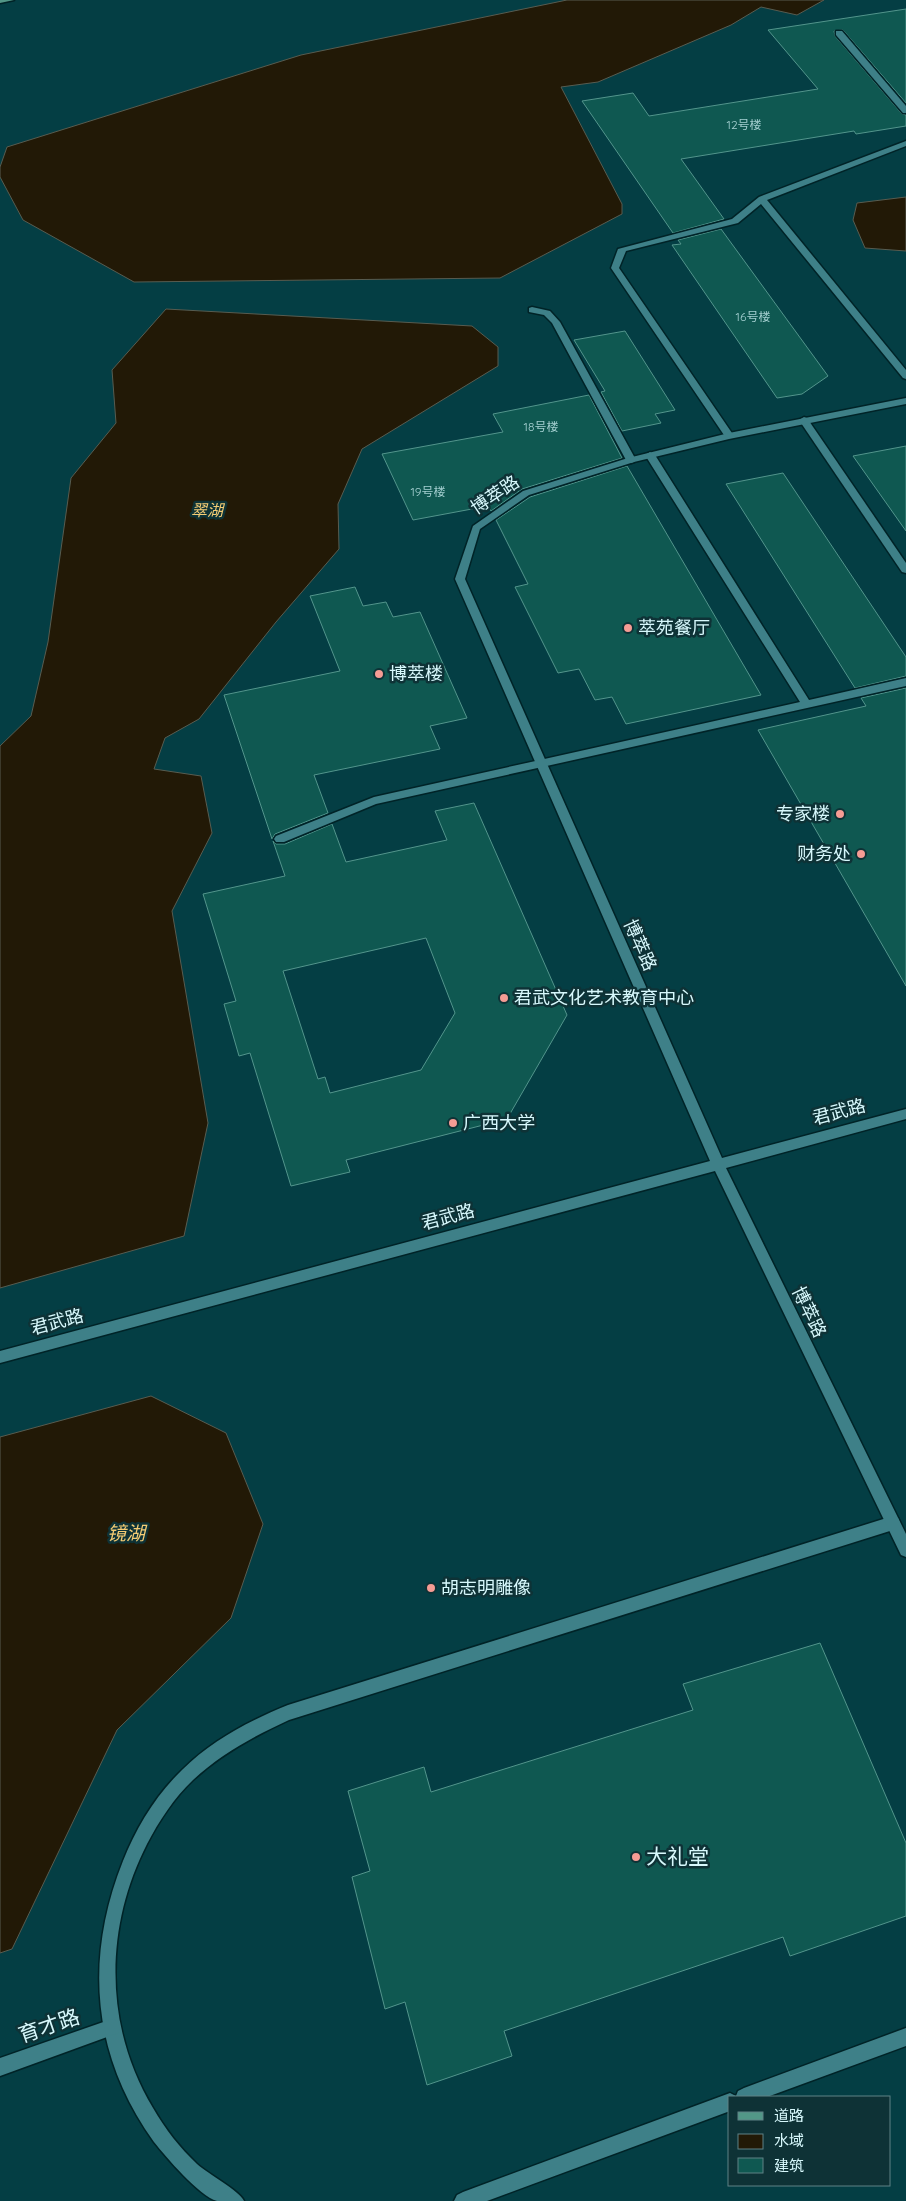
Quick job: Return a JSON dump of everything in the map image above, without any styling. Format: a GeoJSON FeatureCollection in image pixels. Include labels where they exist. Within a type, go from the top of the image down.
{"type":"FeatureCollection","features":[{"type":"Feature","properties":{"kind":"main road"},"geometry":{"type":"LineString","coordinates":[[0,1],[10,0]]}},
{"type":"Feature","properties":{"kind":"street"},"geometry":{"type":"LineString","coordinates":[[839,34],[906,111]]}},
{"type":"Feature","properties":{"kind":"street"},"geometry":{"type":"LineString","coordinates":[[729,436],[615,268],[622,249],[735,221],[762,199],[906,143]]}},
{"type":"Feature","properties":{"kind":"street"},"geometry":{"type":"LineString","coordinates":[[762,199],[906,376]]}},
{"type":"Feature","properties":{"kind":"street"},"geometry":{"type":"LineString","coordinates":[[532,310],[546,313],[556,322],[631,460]]}},
{"type":"Feature","properties":{"kind":"street","name":"博萃路"},"geometry":{"type":"LineString","coordinates":[[906,401],[804,420],[650,455],[526,493],[476,528],[460,579],[718,1164],[906,1550]]}},
{"type":"Feature","properties":{"kind":"street"},"geometry":{"type":"LineString","coordinates":[[804,420],[906,570]]}},
{"type":"Feature","properties":{"kind":"street"},"geometry":{"type":"LineString","coordinates":[[650,455],[806,704]]}},
{"type":"Feature","properties":{"kind":"street"},"geometry":{"type":"LineString","coordinates":[[280,839],[374,800],[906,682]]}},
{"type":"Feature","properties":{"kind":"street","name":"君武路"},"geometry":{"type":"LineString","coordinates":[[0,1357],[906,1114]]}},
{"type":"Feature","properties":{"kind":"street"},"geometry":{"type":"LineString","coordinates":[[235,2201],[224,2196],[184,2164],[150,2124],[127,2078],[112,2027],[106,1975],[111,1924],[124,1875],[146,1830],[174,1790],[207,1757],[246,1731],[288,1713],[892,1522]]}},
{"type":"Feature","properties":{"kind":"street","name":"育才路"},"geometry":{"type":"LineString","coordinates":[[0,2067],[112,2027]]}},
{"type":"Feature","properties":{"kind":"street"},"geometry":{"type":"LineString","coordinates":[[747,2096],[906,2037]]}},
{"type":"Feature","properties":{"kind":"street"},"geometry":{"type":"LineString","coordinates":[[463,2201],[728,2103]]}},
{"type":"Feature","properties":{"kind":"water"},"geometry":{"type":"Polygon","coordinates":[[[567,0],[824,0],[797,15],[761,7],[731,25],[598,82],[561,87],[622,204],[622,214],[500,278],[134,282],[23,220],[0,177],[0,167],[7,147],[301,55],[567,0]]]}},
{"type":"Feature","properties":{"kind":"water"},"geometry":{"type":"Polygon","coordinates":[[[906,197],[906,251],[865,248],[853,220],[857,203],[906,197]]]}},
{"type":"Feature","properties":{"kind":"water","name":"翠湖"},"geometry":{"type":"Polygon","coordinates":[[[166,309],[472,326],[498,347],[498,366],[362,449],[338,504],[339,549],[276,622],[199,719],[165,738],[154,769],[201,776],[212,833],[172,911],[208,1123],[184,1236],[0,1288],[0,746],[31,716],[48,642],[71,478],[116,423],[112,370],[166,309]]]}},
{"type":"Feature","properties":{"kind":"water","name":"镜湖"},"geometry":{"type":"Polygon","coordinates":[[[151,1396],[226,1433],[263,1524],[231,1618],[117,1730],[12,1949],[0,1953],[0,1437],[151,1396]]]}},
{"type":"Feature","properties":{"kind":"building"},"geometry":{"type":"Polygon","coordinates":[[[906,9],[906,103],[843,30],[834,31],[835,36],[902,114],[906,115],[906,126],[856,134],[854,131],[681,159],[724,219],[673,233],[582,101],[633,93],[649,116],[818,89],[768,30],[906,9]]]}},
{"type":"Feature","properties":{"kind":"building"},"geometry":{"type":"Polygon","coordinates":[[[721,229],[828,376],[802,394],[777,398],[672,245],[681,244],[678,240],[721,229]]]}},
{"type":"Feature","properties":{"kind":"building"},"geometry":{"type":"Polygon","coordinates":[[[625,331],[675,410],[655,414],[661,423],[622,431],[601,392],[605,391],[574,340],[625,331]]]}},
{"type":"Feature","properties":{"kind":"building"},"geometry":{"type":"Polygon","coordinates":[[[589,395],[622,458],[522,489],[491,511],[488,506],[413,520],[382,454],[503,432],[493,414],[589,395]]]}},
{"type":"Feature","properties":{"kind":"building"},"geometry":{"type":"Polygon","coordinates":[[[906,446],[906,531],[853,456],[906,446]]]}},
{"type":"Feature","properties":{"kind":"building","name":"萃苑餐厅"},"geometry":{"type":"Polygon","coordinates":[[[627,466],[761,695],[626,724],[612,697],[595,700],[579,669],[558,673],[515,587],[528,584],[496,520],[530,497],[627,466]]]}},
{"type":"Feature","properties":{"kind":"building"},"geometry":{"type":"Polygon","coordinates":[[[783,473],[906,657],[906,676],[855,688],[726,484],[783,473]]]}},
{"type":"Feature","properties":{"kind":"building"},"geometry":{"type":"Polygon","coordinates":[[[355,587],[363,606],[386,602],[393,617],[420,612],[467,718],[430,726],[440,749],[314,775],[328,813],[275,834],[272,839],[224,695],[340,671],[310,596],[355,587]]]}},
{"type":"Feature","properties":{"kind":"building","name":"专家楼"},"geometry":{"type":"Polygon","coordinates":[[[906,688],[906,986],[758,730],[866,706],[861,698],[906,688]]]}},
{"type":"Feature","properties":{"kind":"building","name":"君武文化艺术教育中心"},"geometry":{"type":"Polygon","coordinates":[[[474,803],[567,1015],[507,1119],[346,1160],[350,1172],[291,1186],[250,1053],[239,1056],[224,1004],[236,1001],[203,894],[285,876],[273,841],[276,844],[285,844],[332,824],[346,862],[447,840],[435,811],[474,803]],[[426,938],[283,971],[318,1079],[325,1077],[330,1093],[421,1070],[455,1013],[426,938]]]}},
{"type":"Feature","properties":{"kind":"building","name":"大礼堂"},"geometry":{"type":"Polygon","coordinates":[[[820,1643],[906,1843],[906,1916],[790,1956],[783,1937],[504,2031],[512,2056],[427,2085],[405,2002],[385,2009],[352,1877],[370,1871],[348,1791],[424,1767],[431,1792],[693,1710],[683,1684],[820,1643]]]}},
{"type":"Feature","properties":{"kind":"place","name":"萃苑餐厅"},"geometry":{"type":"Point","coordinates":[628,628]}},
{"type":"Feature","properties":{"kind":"place","name":"博萃楼"},"geometry":{"type":"Point","coordinates":[379,674]}},
{"type":"Feature","properties":{"kind":"place","name":"专家楼"},"geometry":{"type":"Point","coordinates":[840,814]}},
{"type":"Feature","properties":{"kind":"place","name":"财务处"},"geometry":{"type":"Point","coordinates":[861,854]}},
{"type":"Feature","properties":{"kind":"place","name":"君武文化艺术教育中心"},"geometry":{"type":"Point","coordinates":[504,998]}},
{"type":"Feature","properties":{"kind":"place","name":"广西大学"},"geometry":{"type":"Point","coordinates":[453,1123]}},
{"type":"Feature","properties":{"kind":"place","name":"胡志明雕像"},"geometry":{"type":"Point","coordinates":[431,1588]}},
{"type":"Feature","properties":{"kind":"place","name":"大礼堂"},"geometry":{"type":"Point","coordinates":[636,1857]}}]}
